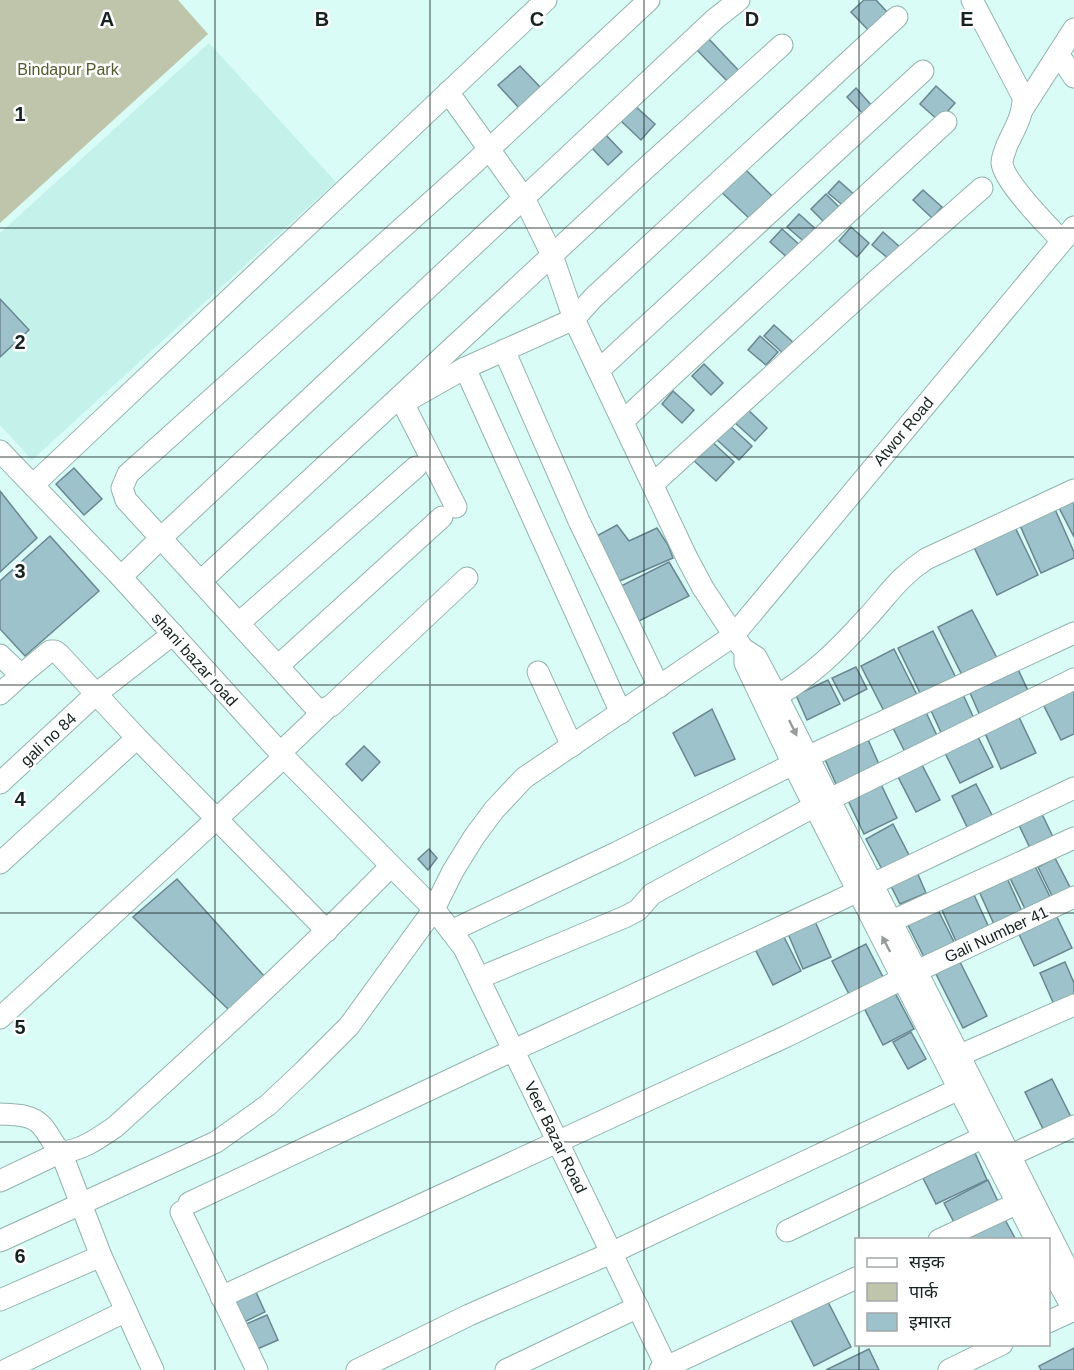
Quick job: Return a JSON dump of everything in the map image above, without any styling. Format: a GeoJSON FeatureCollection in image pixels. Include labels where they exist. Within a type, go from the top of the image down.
{"type":"FeatureCollection","features":[{"type":"Feature","properties":{"kind":"street"},"geometry":{"type":"LineString","coordinates":[[33,485],[546,0]]}},
{"type":"Feature","properties":{"kind":"street"},"geometry":{"type":"LineString","coordinates":[[325,710],[315,707],[126,500],[122,488],[128,474],[650,0]]}},
{"type":"Feature","properties":{"kind":"street"},"geometry":{"type":"LineString","coordinates":[[121,577],[715,19],[739,0]]}},
{"type":"Feature","properties":{"kind":"street"},"geometry":{"type":"LineString","coordinates":[[972,0],[1023,97],[1022,110]]}},
{"type":"Feature","properties":{"kind":"street"},"geometry":{"type":"LineString","coordinates":[[279,666],[449,512],[404,403],[465,368],[574,319],[594,297],[897,17]]}},
{"type":"Feature","properties":{"kind":"street"},"geometry":{"type":"LineString","coordinates":[[1068,234],[1014,186],[1002,164],[1003,154],[1022,110],[1074,29]]}},
{"type":"Feature","properties":{"kind":"street"},"geometry":{"type":"LineString","coordinates":[[201,581],[782,45]]}},
{"type":"Feature","properties":{"kind":"street"},"geometry":{"type":"LineString","coordinates":[[1058,54],[1074,77]]}},
{"type":"Feature","properties":{"kind":"street"},"geometry":{"type":"LineString","coordinates":[[598,370],[923,71]]}},
{"type":"Feature","properties":{"kind":"street"},"geometry":{"type":"LineString","coordinates":[[448,92],[524,198],[552,255],[574,319],[703,588],[739,643],[745,663],[800,760],[910,974],[958,1056],[1074,1282]]}},
{"type":"Feature","properties":{"kind":"street"},"geometry":{"type":"LineString","coordinates":[[623,421],[946,122]]}},
{"type":"Feature","properties":{"kind":"street"},"geometry":{"type":"LineString","coordinates":[[653,484],[877,280],[982,188]]}},
{"type":"Feature","properties":{"kind":"street","name":"Atwor Road"},"geometry":{"type":"LineString","coordinates":[[0,1241],[216,1142],[268,1105],[348,1026],[434,909],[453,871],[474,837],[494,810],[524,778],[659,687],[739,643],[1068,234]]}},
{"type":"Feature","properties":{"kind":"street"},"geometry":{"type":"LineString","coordinates":[[504,350],[579,521],[659,687]]}},
{"type":"Feature","properties":{"kind":"street"},"geometry":{"type":"LineString","coordinates":[[465,368],[621,713]]}},
{"type":"Feature","properties":{"kind":"street","name":"shani bazar road"},"geometry":{"type":"LineString","coordinates":[[0,451],[121,577],[282,755],[390,867],[434,909]]}},
{"type":"Feature","properties":{"kind":"street"},"geometry":{"type":"LineString","coordinates":[[239,623],[416,467]]}},
{"type":"Feature","properties":{"kind":"street"},"geometry":{"type":"LineString","coordinates":[[777,696],[802,681],[825,662],[897,582],[912,569],[926,560],[1074,490]]}},
{"type":"Feature","properties":{"kind":"street"},"geometry":{"type":"LineString","coordinates":[[0,1018],[216,818],[325,710],[467,578]]}},
{"type":"Feature","properties":{"kind":"street"},"geometry":{"type":"LineString","coordinates":[[451,931],[616,853],[800,760],[1074,633]]}},
{"type":"Feature","properties":{"kind":"street","name":"gali no 84"},"geometry":{"type":"LineString","coordinates":[[0,783],[96,694],[173,634]]}},
{"type":"Feature","properties":{"kind":"street"},"geometry":{"type":"LineString","coordinates":[[739,643],[756,657],[777,696],[800,760]]}},
{"type":"Feature","properties":{"kind":"street"},"geometry":{"type":"LineString","coordinates":[[0,694],[44,655],[55,651],[137,738],[327,931]]}},
{"type":"Feature","properties":{"kind":"street"},"geometry":{"type":"LineString","coordinates":[[0,655],[21,675]]}},
{"type":"Feature","properties":{"kind":"street"},"geometry":{"type":"LineString","coordinates":[[538,672],[572,746]]}},
{"type":"Feature","properties":{"kind":"street"},"geometry":{"type":"LineString","coordinates":[[479,978],[627,916],[638,910],[652,894],[822,803],[1074,679]]}},
{"type":"Feature","properties":{"kind":"street"},"geometry":{"type":"LineString","coordinates":[[0,863],[137,738]]}},
{"type":"Feature","properties":{"kind":"street"},"geometry":{"type":"LineString","coordinates":[[257,1370],[221,1297],[185,1207],[1074,788]]}},
{"type":"Feature","properties":{"kind":"street"},"geometry":{"type":"LineString","coordinates":[[892,921],[1074,838]]}},
{"type":"Feature","properties":{"kind":"street"},"geometry":{"type":"LineString","coordinates":[[0,1181],[60,1152],[80,1148],[115,1127],[327,931],[390,867]]}},
{"type":"Feature","properties":{"kind":"street"},"geometry":{"type":"LineString","coordinates":[[866,887],[892,921],[910,974],[959,1089],[1036,1238]]}},
{"type":"Feature","properties":{"kind":"street","name":"Gali Number 41"},"geometry":{"type":"LineString","coordinates":[[221,1297],[787,1036],[910,974],[1074,897]]}},
{"type":"Feature","properties":{"kind":"street","name":"Veer Bazar Road"},"geometry":{"type":"LineString","coordinates":[[434,909],[464,948],[559,1142],[665,1369]]}},
{"type":"Feature","properties":{"kind":"street"},"geometry":{"type":"LineString","coordinates":[[958,1056],[1074,1005]]}},
{"type":"Feature","properties":{"kind":"street"},"geometry":{"type":"LineString","coordinates":[[357,1370],[470,1315],[611,1253],[959,1089]]}},
{"type":"Feature","properties":{"kind":"street"},"geometry":{"type":"LineString","coordinates":[[0,1114],[35,1120],[43,1126],[53,1145],[60,1152],[101,1256],[153,1370]]}},
{"type":"Feature","properties":{"kind":"street"},"geometry":{"type":"LineString","coordinates":[[1009,1156],[1074,1126]]}},
{"type":"Feature","properties":{"kind":"street"},"geometry":{"type":"LineString","coordinates":[[787,1232],[984,1137]]}},
{"type":"Feature","properties":{"kind":"street"},"geometry":{"type":"LineString","coordinates":[[941,1238],[1018,1203]]}},
{"type":"Feature","properties":{"kind":"street"},"geometry":{"type":"LineString","coordinates":[[0,1300],[101,1256]]}},
{"type":"Feature","properties":{"kind":"street"},"geometry":{"type":"LineString","coordinates":[[1050,1321],[1074,1310],[1061,1258]]}},
{"type":"Feature","properties":{"kind":"street"},"geometry":{"type":"LineString","coordinates":[[665,1369],[855,1278]]}},
{"type":"Feature","properties":{"kind":"street"},"geometry":{"type":"LineString","coordinates":[[506,1370],[638,1308]]}},
{"type":"Feature","properties":{"kind":"street"},"geometry":{"type":"LineString","coordinates":[[6,1370],[126,1311]]}},
{"type":"Feature","properties":{"kind":"street"},"geometry":{"type":"LineString","coordinates":[[949,1370],[998,1346]]}},
{"type":"Feature","properties":{"kind":"shaded area"},"geometry":{"type":"Polygon","coordinates":[[[209,43],[336,182],[32,460],[0,425],[0,357],[29,330],[0,299],[0,233],[209,43]]]}},
{"type":"Feature","properties":{"kind":"green space","name":"Bindapur Park"},"geometry":{"type":"Polygon","coordinates":[[[0,0],[178,0],[208,34],[0,223],[0,0]]]}},
{"type":"Feature","properties":{"kind":"building"},"geometry":{"type":"Polygon","coordinates":[[[864,0],[876,0],[888,13],[869,31],[851,12],[864,0]]]}},
{"type":"Feature","properties":{"kind":"building"},"geometry":{"type":"Polygon","coordinates":[[[707,37],[741,73],[730,84],[696,49],[707,37]]]}},
{"type":"Feature","properties":{"kind":"building"},"geometry":{"type":"Polygon","coordinates":[[[520,66],[541,88],[519,108],[498,85],[520,66]]]}},
{"type":"Feature","properties":{"kind":"building"},"geometry":{"type":"Polygon","coordinates":[[[936,86],[955,103],[939,121],[920,104],[936,86]]]}},
{"type":"Feature","properties":{"kind":"building"},"geometry":{"type":"Polygon","coordinates":[[[856,88],[873,107],[864,115],[847,97],[856,88]]]}},
{"type":"Feature","properties":{"kind":"building"},"geometry":{"type":"Polygon","coordinates":[[[634,105],[655,124],[641,140],[620,120],[634,105]]]}},
{"type":"Feature","properties":{"kind":"building"},"geometry":{"type":"Polygon","coordinates":[[[605,134],[622,152],[608,165],[591,147],[605,134]]]}},
{"type":"Feature","properties":{"kind":"building"},"geometry":{"type":"Polygon","coordinates":[[[739,163],[772,196],[750,219],[716,187],[739,163]]]}},
{"type":"Feature","properties":{"kind":"building"},"geometry":{"type":"Polygon","coordinates":[[[839,181],[857,197],[846,208],[828,193],[839,181]]]}},
{"type":"Feature","properties":{"kind":"building"},"geometry":{"type":"Polygon","coordinates":[[[923,190],[942,207],[932,218],[913,200],[923,190]]]}},
{"type":"Feature","properties":{"kind":"building"},"geometry":{"type":"Polygon","coordinates":[[[826,194],[843,211],[828,226],[811,209],[826,194]]]}},
{"type":"Feature","properties":{"kind":"building"},"geometry":{"type":"Polygon","coordinates":[[[799,214],[818,231],[807,244],[787,227],[799,214]]]}},
{"type":"Feature","properties":{"kind":"building"},"geometry":{"type":"Polygon","coordinates":[[[851,227],[869,243],[857,257],[839,241],[851,227]]]}},
{"type":"Feature","properties":{"kind":"building"},"geometry":{"type":"Polygon","coordinates":[[[782,229],[802,247],[790,260],[770,242],[782,229]]]}},
{"type":"Feature","properties":{"kind":"building"},"geometry":{"type":"Polygon","coordinates":[[[883,232],[900,247],[889,259],[872,245],[883,232]]]}},
{"type":"Feature","properties":{"kind":"building"},"geometry":{"type":"Polygon","coordinates":[[[0,299],[29,330],[0,357],[0,299]]]}},
{"type":"Feature","properties":{"kind":"building"},"geometry":{"type":"Polygon","coordinates":[[[774,325],[795,344],[785,355],[764,336],[774,325]]]}},
{"type":"Feature","properties":{"kind":"building"},"geometry":{"type":"Polygon","coordinates":[[[760,336],[778,352],[766,365],[748,350],[760,336]]]}},
{"type":"Feature","properties":{"kind":"building"},"geometry":{"type":"Polygon","coordinates":[[[704,364],[723,383],[711,395],[692,376],[704,364]]]}},
{"type":"Feature","properties":{"kind":"building"},"geometry":{"type":"Polygon","coordinates":[[[673,391],[694,410],[682,423],[662,404],[673,391]]]}},
{"type":"Feature","properties":{"kind":"building"},"geometry":{"type":"Polygon","coordinates":[[[745,407],[767,428],[755,441],[732,420],[745,407]]]}},
{"type":"Feature","properties":{"kind":"building"},"geometry":{"type":"Polygon","coordinates":[[[728,424],[752,446],[739,460],[715,438],[728,424]]]}},
{"type":"Feature","properties":{"kind":"building"},"geometry":{"type":"Polygon","coordinates":[[[709,439],[734,462],[716,481],[691,458],[709,439]]]}},
{"type":"Feature","properties":{"kind":"building"},"geometry":{"type":"Polygon","coordinates":[[[74,468],[102,499],[84,515],[56,484],[74,468]]]}},
{"type":"Feature","properties":{"kind":"building"},"geometry":{"type":"Polygon","coordinates":[[[0,491],[37,538],[0,572],[0,491]]]}},
{"type":"Feature","properties":{"kind":"building"},"geometry":{"type":"Polygon","coordinates":[[[1074,495],[1074,537],[1057,504],[1074,495]]]}},
{"type":"Feature","properties":{"kind":"building"},"geometry":{"type":"Polygon","coordinates":[[[1054,507],[1074,552],[1074,558],[1041,573],[1019,523],[1054,507]]]}},
{"type":"Feature","properties":{"kind":"building"},"geometry":{"type":"Polygon","coordinates":[[[1012,521],[1038,575],[997,595],[971,541],[1012,521]]]}},
{"type":"Feature","properties":{"kind":"building"},"geometry":{"type":"Polygon","coordinates":[[[617,525],[629,541],[657,528],[673,558],[615,583],[591,539],[617,525]]]}},
{"type":"Feature","properties":{"kind":"building"},"geometry":{"type":"Polygon","coordinates":[[[50,536],[99,591],[25,656],[0,629],[0,581],[50,536]]]}},
{"type":"Feature","properties":{"kind":"building"},"geometry":{"type":"Polygon","coordinates":[[[669,562],[689,596],[635,623],[617,588],[669,562]]]}},
{"type":"Feature","properties":{"kind":"building"},"geometry":{"type":"Polygon","coordinates":[[[972,610],[998,660],[963,677],[938,627],[972,610]]]}},
{"type":"Feature","properties":{"kind":"building"},"geometry":{"type":"Polygon","coordinates":[[[933,631],[957,680],[922,697],[898,648],[933,631]]]}},
{"type":"Feature","properties":{"kind":"building"},"geometry":{"type":"Polygon","coordinates":[[[894,649],[919,699],[886,715],[861,666],[894,649]]]}},
{"type":"Feature","properties":{"kind":"building"},"geometry":{"type":"Polygon","coordinates":[[[1015,663],[1031,697],[982,720],[967,686],[1015,663]]]}},
{"type":"Feature","properties":{"kind":"building"},"geometry":{"type":"Polygon","coordinates":[[[856,667],[867,689],[844,701],[832,678],[856,667]]]}},
{"type":"Feature","properties":{"kind":"building"},"geometry":{"type":"Polygon","coordinates":[[[828,680],[840,704],[807,720],[796,695],[828,680]]]}},
{"type":"Feature","properties":{"kind":"building"},"geometry":{"type":"Polygon","coordinates":[[[1074,684],[1074,734],[1061,740],[1041,700],[1074,684]]]}},
{"type":"Feature","properties":{"kind":"building"},"geometry":{"type":"Polygon","coordinates":[[[960,688],[977,725],[945,741],[928,704],[960,688]]]}},
{"type":"Feature","properties":{"kind":"building"},"geometry":{"type":"Polygon","coordinates":[[[923,706],[939,740],[907,756],[890,722],[923,706]]]}},
{"type":"Feature","properties":{"kind":"building"},"geometry":{"type":"Polygon","coordinates":[[[712,709],[735,759],[695,776],[673,733],[712,709]]]}},
{"type":"Feature","properties":{"kind":"building"},"geometry":{"type":"Polygon","coordinates":[[[1018,715],[1036,753],[1001,769],[984,731],[1018,715]]]}},
{"type":"Feature","properties":{"kind":"building"},"geometry":{"type":"Polygon","coordinates":[[[976,733],[993,767],[960,783],[943,749],[976,733]]]}},
{"type":"Feature","properties":{"kind":"building"},"geometry":{"type":"Polygon","coordinates":[[[866,735],[882,771],[839,791],[823,755],[866,735]]]}},
{"type":"Feature","properties":{"kind":"building"},"geometry":{"type":"Polygon","coordinates":[[[364,746],[380,762],[362,781],[346,764],[364,746]]]}},
{"type":"Feature","properties":{"kind":"building"},"geometry":{"type":"Polygon","coordinates":[[[918,757],[940,800],[916,812],[894,769],[918,757]]]}},
{"type":"Feature","properties":{"kind":"building"},"geometry":{"type":"Polygon","coordinates":[[[877,776],[897,818],[864,834],[844,792],[877,776]]]}},
{"type":"Feature","properties":{"kind":"building"},"geometry":{"type":"Polygon","coordinates":[[[976,784],[995,821],[970,833],[952,796],[976,784]]]}},
{"type":"Feature","properties":{"kind":"building"},"geometry":{"type":"Polygon","coordinates":[[[1040,810],[1053,837],[1030,848],[1017,821],[1040,810]]]}},
{"type":"Feature","properties":{"kind":"building"},"geometry":{"type":"Polygon","coordinates":[[[893,824],[912,861],[885,875],[866,839],[893,824]]]}},
{"type":"Feature","properties":{"kind":"building"},"geometry":{"type":"Polygon","coordinates":[[[429,849],[437,858],[428,870],[418,859],[429,849]]]}},
{"type":"Feature","properties":{"kind":"building"},"geometry":{"type":"Polygon","coordinates":[[[1055,858],[1073,893],[1055,902],[1038,867],[1055,858]]]}},
{"type":"Feature","properties":{"kind":"building"},"geometry":{"type":"Polygon","coordinates":[[[914,865],[926,893],[900,904],[887,878],[914,865]]]}},
{"type":"Feature","properties":{"kind":"building"},"geometry":{"type":"Polygon","coordinates":[[[1035,866],[1053,903],[1028,915],[1010,878],[1035,866]]]}},
{"type":"Feature","properties":{"kind":"building"},"geometry":{"type":"Polygon","coordinates":[[[1007,878],[1025,918],[997,931],[979,891],[1007,878]]]}},
{"type":"Feature","properties":{"kind":"building"},"geometry":{"type":"Polygon","coordinates":[[[177,879],[264,976],[229,1010],[133,917],[177,879]]]}},
{"type":"Feature","properties":{"kind":"building"},"geometry":{"type":"Polygon","coordinates":[[[974,895],[992,934],[959,948],[942,910],[974,895]]]}},
{"type":"Feature","properties":{"kind":"building"},"geometry":{"type":"Polygon","coordinates":[[[938,910],[957,948],[927,963],[908,925],[938,910]]]}},
{"type":"Feature","properties":{"kind":"building"},"geometry":{"type":"Polygon","coordinates":[[[1054,911],[1072,948],[1034,966],[1016,928],[1054,911]]]}},
{"type":"Feature","properties":{"kind":"building"},"geometry":{"type":"Polygon","coordinates":[[[813,917],[831,957],[803,969],[786,929],[813,917]]]}},
{"type":"Feature","properties":{"kind":"building"},"geometry":{"type":"Polygon","coordinates":[[[782,933],[801,971],[773,985],[754,947],[782,933]]]}},
{"type":"Feature","properties":{"kind":"building"},"geometry":{"type":"Polygon","coordinates":[[[866,944],[885,981],[851,998],[832,961],[866,944]]]}},
{"type":"Feature","properties":{"kind":"building"},"geometry":{"type":"Polygon","coordinates":[[[956,954],[987,1016],[963,1028],[932,966],[956,954]]]}},
{"type":"Feature","properties":{"kind":"building"},"geometry":{"type":"Polygon","coordinates":[[[1065,962],[1074,983],[1074,1001],[1056,1009],[1040,973],[1065,962]]]}},
{"type":"Feature","properties":{"kind":"building"},"geometry":{"type":"Polygon","coordinates":[[[893,989],[914,1029],[883,1045],[862,1004],[893,989]]]}},
{"type":"Feature","properties":{"kind":"building"},"geometry":{"type":"Polygon","coordinates":[[[911,1032],[926,1059],[908,1069],[893,1042],[911,1032]]]}},
{"type":"Feature","properties":{"kind":"building"},"geometry":{"type":"Polygon","coordinates":[[[1052,1079],[1073,1121],[1046,1135],[1025,1092],[1052,1079]]]}},
{"type":"Feature","properties":{"kind":"building"},"geometry":{"type":"Polygon","coordinates":[[[975,1153],[987,1180],[936,1204],[923,1178],[975,1153]]]}},
{"type":"Feature","properties":{"kind":"building"},"geometry":{"type":"Polygon","coordinates":[[[988,1180],[1000,1206],[957,1228],[944,1203],[988,1180]]]}},
{"type":"Feature","properties":{"kind":"building"},"geometry":{"type":"Polygon","coordinates":[[[1002,1214],[1015,1238],[955,1238],[1002,1214]]]}},
{"type":"Feature","properties":{"kind":"building"},"geometry":{"type":"Polygon","coordinates":[[[255,1290],[265,1312],[242,1323],[232,1301],[255,1290]]]}},
{"type":"Feature","properties":{"kind":"building"},"geometry":{"type":"Polygon","coordinates":[[[827,1300],[851,1347],[814,1366],[790,1318],[827,1300]]]}},
{"type":"Feature","properties":{"kind":"building"},"geometry":{"type":"Polygon","coordinates":[[[267,1315],[278,1340],[255,1350],[244,1325],[267,1315]]]}},
{"type":"Feature","properties":{"kind":"building"},"geometry":{"type":"Polygon","coordinates":[[[1074,1348],[1074,1370],[1041,1370],[1039,1366],[1074,1348]]]}},
{"type":"Feature","properties":{"kind":"building"},"geometry":{"type":"Polygon","coordinates":[[[869,1349],[879,1370],[826,1370],[869,1349]]]}}]}
